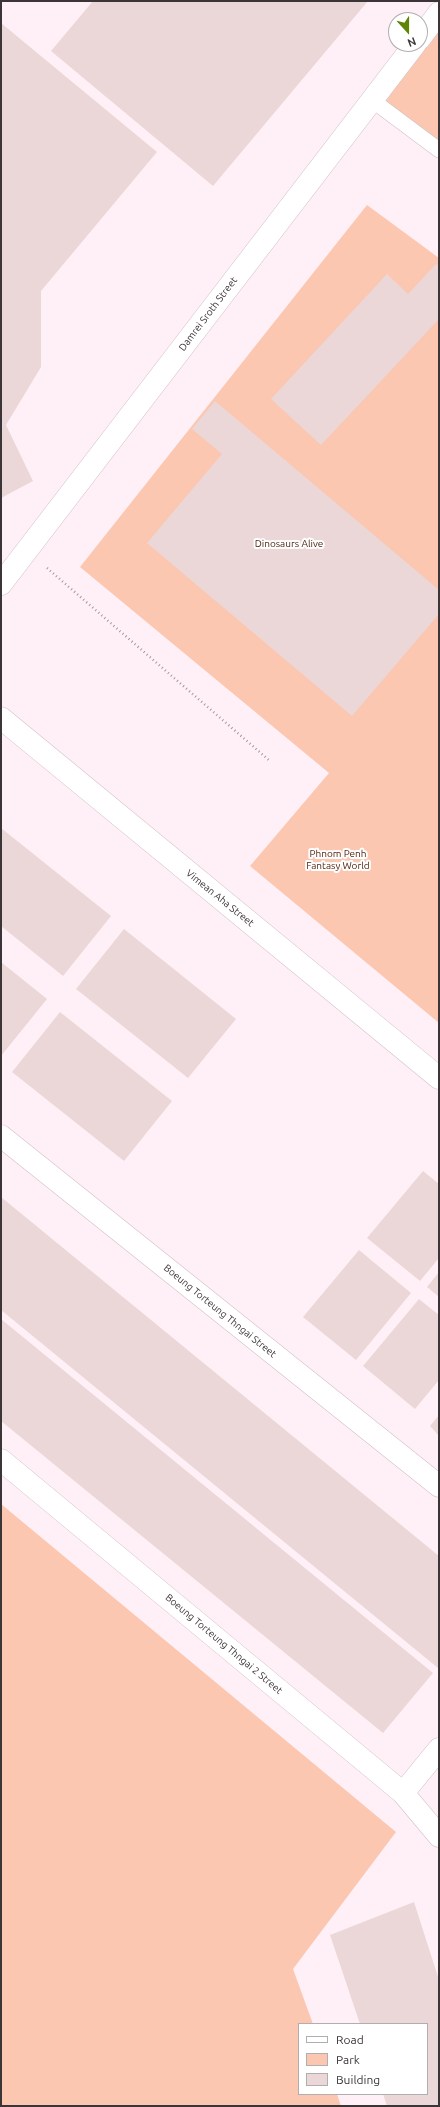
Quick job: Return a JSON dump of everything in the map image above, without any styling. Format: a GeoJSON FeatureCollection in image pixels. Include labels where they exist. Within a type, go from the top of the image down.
{"type":"FeatureCollection","features":[{"type":"Feature","properties":{"kind":"street"},"geometry":{"type":"LineString","coordinates":[[428,27],[439,13]]}},
{"type":"Feature","properties":{"kind":"street","name":"Damrei Sroth Street"},"geometry":{"type":"LineString","coordinates":[[1,584],[409,52]]}},
{"type":"Feature","properties":{"kind":"street","name":"Vimean Aha Street"},"geometry":{"type":"LineString","coordinates":[[1,718],[439,1078]]}},
{"type":"Feature","properties":{"kind":"street","name":"Boeung Torteung Thngai Street"},"geometry":{"type":"LineString","coordinates":[[1,1136],[439,1486]]}},
{"type":"Feature","properties":{"kind":"street","name":"Boeung Torteung Thngai 2 Street"},"geometry":{"type":"LineString","coordinates":[[1,1460],[403,1793],[439,1836]]}},
{"type":"Feature","properties":{"kind":"street"},"geometry":{"type":"LineString","coordinates":[[403,1793],[439,1749]]}},
{"type":"Feature","properties":{"kind":"lane"},"geometry":{"type":"LineString","coordinates":[[372,100],[439,150]]}},
{"type":"Feature","properties":{"kind":"path"},"geometry":{"type":"LineString","coordinates":[[61,581],[270,761]]}},
{"type":"Feature","properties":{"kind":"green space"},"geometry":{"type":"Polygon","coordinates":[[[439,13],[439,150],[372,100],[409,52],[428,52],[428,27],[439,13]]]}},
{"type":"Feature","properties":{"kind":"green space","name":"Dinosaurs Alive"},"geometry":{"type":"Polygon","coordinates":[[[367,205],[439,258],[439,1023],[250,866],[329,773],[80,567],[367,205]]]}},
{"type":"Feature","properties":{"kind":"green space"},"geometry":{"type":"Polygon","coordinates":[[[1,1504],[396,1832],[293,1969],[313,2023],[298,2023],[298,2095],[337,2095],[341,2106],[1,2106],[1,1504]]]}},
{"type":"Feature","properties":{"kind":"building"},"geometry":{"type":"Polygon","coordinates":[[[93,1],[368,1],[213,186],[51,51],[93,1]]]}},
{"type":"Feature","properties":{"kind":"building"},"geometry":{"type":"Polygon","coordinates":[[[1,23],[157,152],[41,291],[41,367],[6,425],[33,481],[1,498],[1,23]]]}},
{"type":"Feature","properties":{"kind":"building"},"geometry":{"type":"Polygon","coordinates":[[[436,264],[439,266],[439,319],[321,445],[271,399],[387,274],[408,294],[436,264]]]}},
{"type":"Feature","properties":{"kind":"building"},"geometry":{"type":"Polygon","coordinates":[[[215,401],[439,590],[439,614],[352,716],[147,543],[222,454],[192,429],[215,401]]]}},
{"type":"Feature","properties":{"kind":"building"},"geometry":{"type":"Polygon","coordinates":[[[1,828],[111,916],[63,976],[1,926],[1,828]]]}},
{"type":"Feature","properties":{"kind":"building"},"geometry":{"type":"Polygon","coordinates":[[[124,929],[236,1019],[188,1078],[76,989],[124,929]]]}},
{"type":"Feature","properties":{"kind":"building"},"geometry":{"type":"Polygon","coordinates":[[[1,962],[47,999],[1,1056],[1,962]]]}},
{"type":"Feature","properties":{"kind":"building"},"geometry":{"type":"Polygon","coordinates":[[[60,1012],[172,1101],[124,1161],[12,1072],[60,1012]]]}},
{"type":"Feature","properties":{"kind":"building"},"geometry":{"type":"Polygon","coordinates":[[[423,1171],[439,1184],[439,1258],[420,1281],[367,1238],[423,1171]]]}},
{"type":"Feature","properties":{"kind":"building"},"geometry":{"type":"Polygon","coordinates":[[[1,1197],[439,1556],[438,1668],[1,1310],[1,1197]]]}},
{"type":"Feature","properties":{"kind":"building"},"geometry":{"type":"Polygon","coordinates":[[[359,1250],[411,1293],[356,1360],[303,1317],[359,1250]]]}},
{"type":"Feature","properties":{"kind":"building"},"geometry":{"type":"Polygon","coordinates":[[[439,1272],[439,1297],[427,1287],[439,1272]]]}},
{"type":"Feature","properties":{"kind":"building"},"geometry":{"type":"Polygon","coordinates":[[[419,1299],[439,1315],[439,1380],[415,1409],[363,1366],[419,1299]]]}},
{"type":"Feature","properties":{"kind":"building"},"geometry":{"type":"Polygon","coordinates":[[[1,1319],[433,1673],[383,1733],[1,1421],[1,1319]]]}},
{"type":"Feature","properties":{"kind":"building"},"geometry":{"type":"Polygon","coordinates":[[[439,1415],[439,1436],[430,1426],[439,1415]]]}},
{"type":"Feature","properties":{"kind":"building"},"geometry":{"type":"Polygon","coordinates":[[[414,1902],[439,1980],[439,2106],[387,2106],[383,2095],[428,2095],[428,2023],[360,2023],[330,1935],[414,1902]]]}},
{"type":"Feature","properties":{"kind":"park label","name":"Phnom Penh Fantasy World"},"geometry":{"type":"Point","coordinates":[338,860]}}]}
